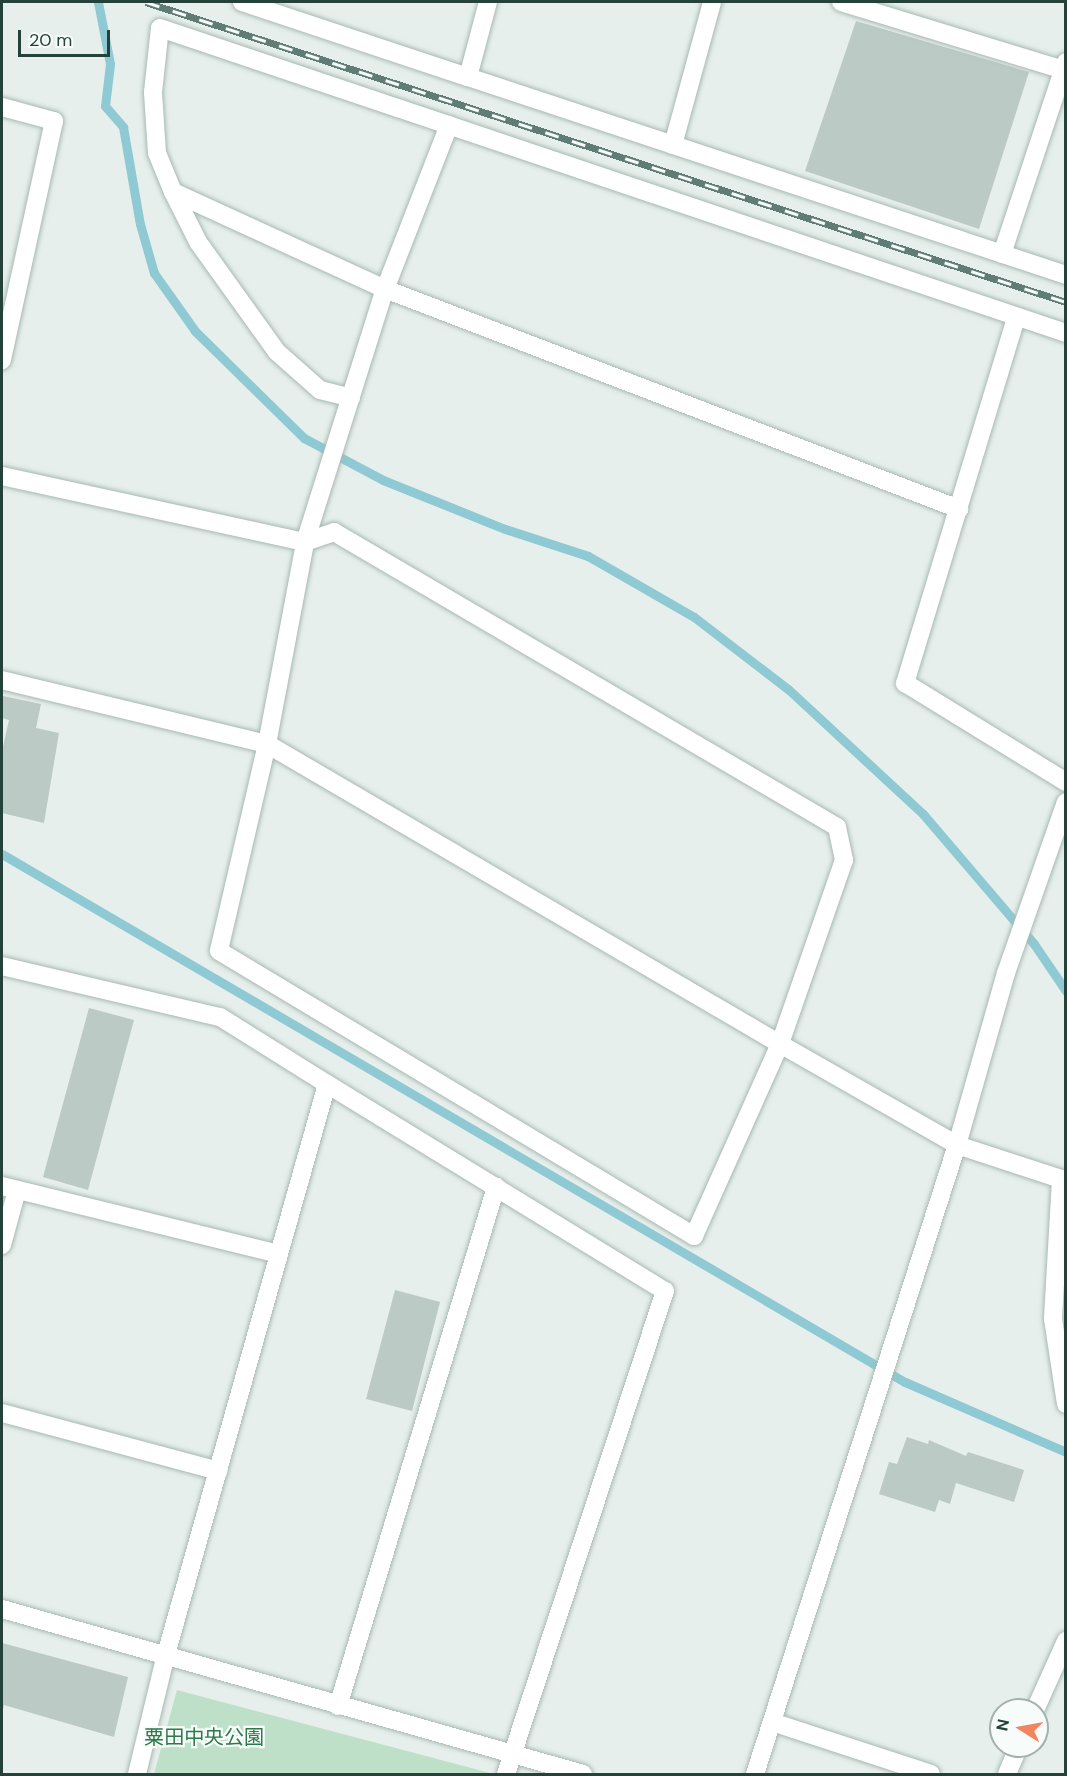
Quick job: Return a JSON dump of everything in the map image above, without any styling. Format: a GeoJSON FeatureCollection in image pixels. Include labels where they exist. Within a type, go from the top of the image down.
{"type":"FeatureCollection","features":[{"type":"Feature","properties":{"kind":"street"},"geometry":{"type":"LineString","coordinates":[[243,2],[300,10],[468,77],[1065,275]]}},
{"type":"Feature","properties":{"kind":"street"},"geometry":{"type":"LineString","coordinates":[[468,77],[488,2]]}},
{"type":"Feature","properties":{"kind":"street"},"geometry":{"type":"LineString","coordinates":[[672,145],[712,2]]}},
{"type":"Feature","properties":{"kind":"street"},"geometry":{"type":"LineString","coordinates":[[841,2],[1064,66],[1002,254]]}},
{"type":"Feature","properties":{"kind":"street"},"geometry":{"type":"LineString","coordinates":[[349,405],[320,390],[277,352],[198,242],[172,192],[157,153],[153,92],[160,28],[1065,333]]}},
{"type":"Feature","properties":{"kind":"street"},"geometry":{"type":"LineString","coordinates":[[2,107],[54,121],[2,360]]}},
{"type":"Feature","properties":{"kind":"street"},"geometry":{"type":"LineString","coordinates":[[2,476],[305,542],[334,532],[837,827],[844,860],[780,1044],[694,1236],[219,951],[267,744],[305,542],[385,289],[449,126]]}},
{"type":"Feature","properties":{"kind":"street"},"geometry":{"type":"LineString","coordinates":[[172,192],[385,289],[959,509]]}},
{"type":"Feature","properties":{"kind":"street"},"geometry":{"type":"LineString","coordinates":[[1016,318],[905,683],[1065,782]]}},
{"type":"Feature","properties":{"kind":"street"},"geometry":{"type":"LineString","coordinates":[[2,680],[267,744],[957,1145],[1063,1179],[1053,1319],[1065,1404]]}},
{"type":"Feature","properties":{"kind":"street"},"geometry":{"type":"LineString","coordinates":[[755,1774],[957,1145],[1006,973],[1065,802]]}},
{"type":"Feature","properties":{"kind":"street"},"geometry":{"type":"LineString","coordinates":[[2,966],[220,1017],[665,1291],[506,1774]]}},
{"type":"Feature","properties":{"kind":"street"},"geometry":{"type":"LineString","coordinates":[[137,1774],[165,1658],[327,1084]]}},
{"type":"Feature","properties":{"kind":"street"},"geometry":{"type":"LineString","coordinates":[[338,1706],[496,1187]]}},
{"type":"Feature","properties":{"kind":"street"},"geometry":{"type":"LineString","coordinates":[[2,1245],[9,1188],[279,1254]]}},
{"type":"Feature","properties":{"kind":"street"},"geometry":{"type":"LineString","coordinates":[[2,1413],[218,1471]]}},
{"type":"Feature","properties":{"kind":"street"},"geometry":{"type":"LineString","coordinates":[[2,1609],[165,1658],[583,1774]]}},
{"type":"Feature","properties":{"kind":"street"},"geometry":{"type":"LineString","coordinates":[[1040,1698],[1065,1641]]}},
{"type":"Feature","properties":{"kind":"street"},"geometry":{"type":"LineString","coordinates":[[772,1722],[931,1774]]}},
{"type":"Feature","properties":{"kind":"street"},"geometry":{"type":"LineString","coordinates":[[1007,1774],[1014,1758]]}},
{"type":"Feature","properties":{"kind":"green space","name":"粟田中央公園"},"geometry":{"type":"Polygon","coordinates":[[[177,1690],[494,1774],[154,1774],[177,1690]]]}},
{"type":"Feature","properties":{"kind":"building"},"geometry":{"type":"Polygon","coordinates":[[[856,21],[1029,72],[979,229],[805,171],[856,21]]]}},
{"type":"Feature","properties":{"kind":"building"},"geometry":{"type":"Polygon","coordinates":[[[3,696],[41,704],[36,728],[59,733],[44,823],[2,813],[2,751],[9,720],[2,718],[3,696]]]}},
{"type":"Feature","properties":{"kind":"building"},"geometry":{"type":"Polygon","coordinates":[[[89,1008],[134,1020],[88,1190],[43,1177],[89,1008]]]}},
{"type":"Feature","properties":{"kind":"building"},"geometry":{"type":"Polygon","coordinates":[[[395,1290],[440,1302],[412,1411],[366,1399],[395,1290]]]}},
{"type":"Feature","properties":{"kind":"building"},"geometry":{"type":"Polygon","coordinates":[[[907,1437],[928,1444],[929,1440],[966,1456],[968,1452],[1024,1470],[1014,1502],[956,1483],[950,1504],[939,1500],[935,1512],[879,1494],[889,1462],[897,1464],[907,1437]]]}},
{"type":"Feature","properties":{"kind":"building"},"geometry":{"type":"Polygon","coordinates":[[[2,1643],[128,1677],[114,1737],[4,1705],[2,1713],[2,1643]]]}},
{"type":"Feature","properties":{"kind":"waterway"},"geometry":{"type":"LineString","coordinates":[[98,2],[110,64],[105,106],[123,127],[140,224],[154,273],[195,331],[304,438],[383,480],[505,529],[588,556],[694,617],[788,689],[923,814],[1034,944],[1066,991]]}},
{"type":"Feature","properties":{"kind":"waterway"},"geometry":{"type":"LineString","coordinates":[[2,854],[905,1382],[1066,1452]]}},
{"type":"Feature","properties":{"kind":"railway"},"geometry":{"type":"LineString","coordinates":[[146,2],[1066,302]]}}]}
